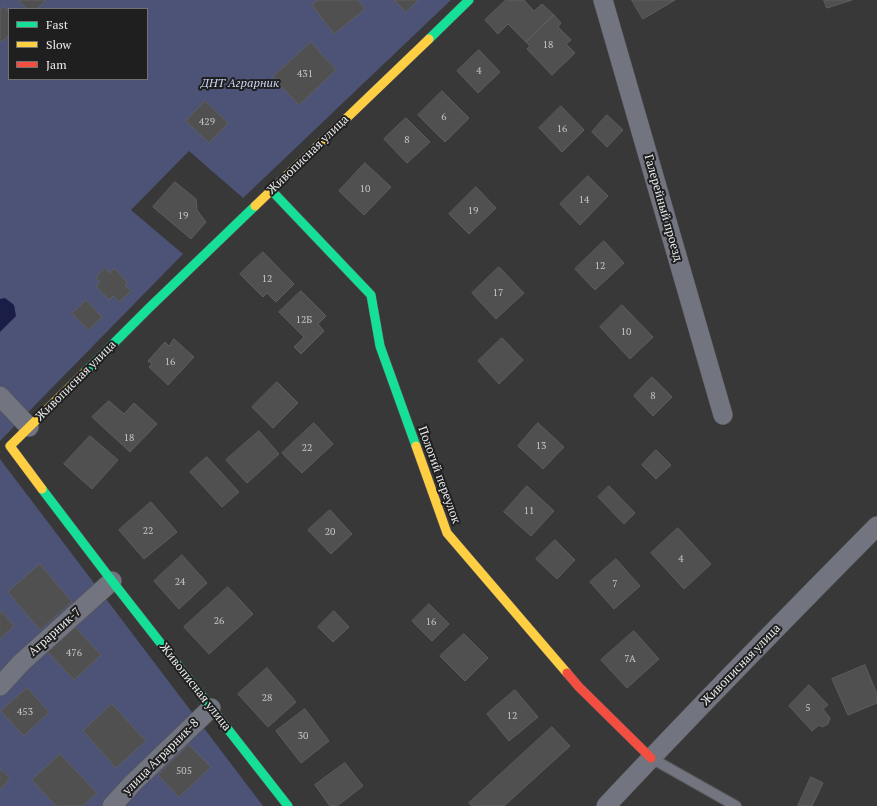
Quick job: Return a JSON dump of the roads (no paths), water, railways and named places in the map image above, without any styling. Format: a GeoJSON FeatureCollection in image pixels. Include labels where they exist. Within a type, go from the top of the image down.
{"type":"FeatureCollection","features":[{"type":"Feature","properties":{"kind":"street","name":"Живописная улица"},"geometry":{"type":"LineString","coordinates":[[288,806],[112,581],[5,451],[149,308],[469,0]]}},
{"type":"Feature","properties":{"kind":"street","name":"Галерейный проезд"},"geometry":{"type":"LineString","coordinates":[[603,0],[723,415]]}},
{"type":"Feature","properties":{"kind":"street","name":"Пологий переулок"},"geometry":{"type":"LineString","coordinates":[[272,191],[371,295],[380,346],[447,533],[579,687],[651,758]]}},
{"type":"Feature","properties":{"kind":"street"},"geometry":{"type":"LineString","coordinates":[[0,396],[29,427]]}},
{"type":"Feature","properties":{"kind":"street","name":"Живописная улица"},"geometry":{"type":"LineString","coordinates":[[606,806],[812,591],[877,526]]}},
{"type":"Feature","properties":{"kind":"street","name":"Аграрник-7"},"geometry":{"type":"LineString","coordinates":[[0,686],[21,663],[112,581]]}},
{"type":"Feature","properties":{"kind":"street","name":"улица Аграрник-8"},"geometry":{"type":"LineString","coordinates":[[112,806],[133,783],[211,708]]}},
{"type":"Feature","properties":{"kind":"lane"},"geometry":{"type":"LineString","coordinates":[[651,758],[736,806]]}},
{"type":"Feature","properties":{"kind":"park label","name":"ДНТ Аграрник"},"geometry":{"type":"Point","coordinates":[240,84]}}]}
